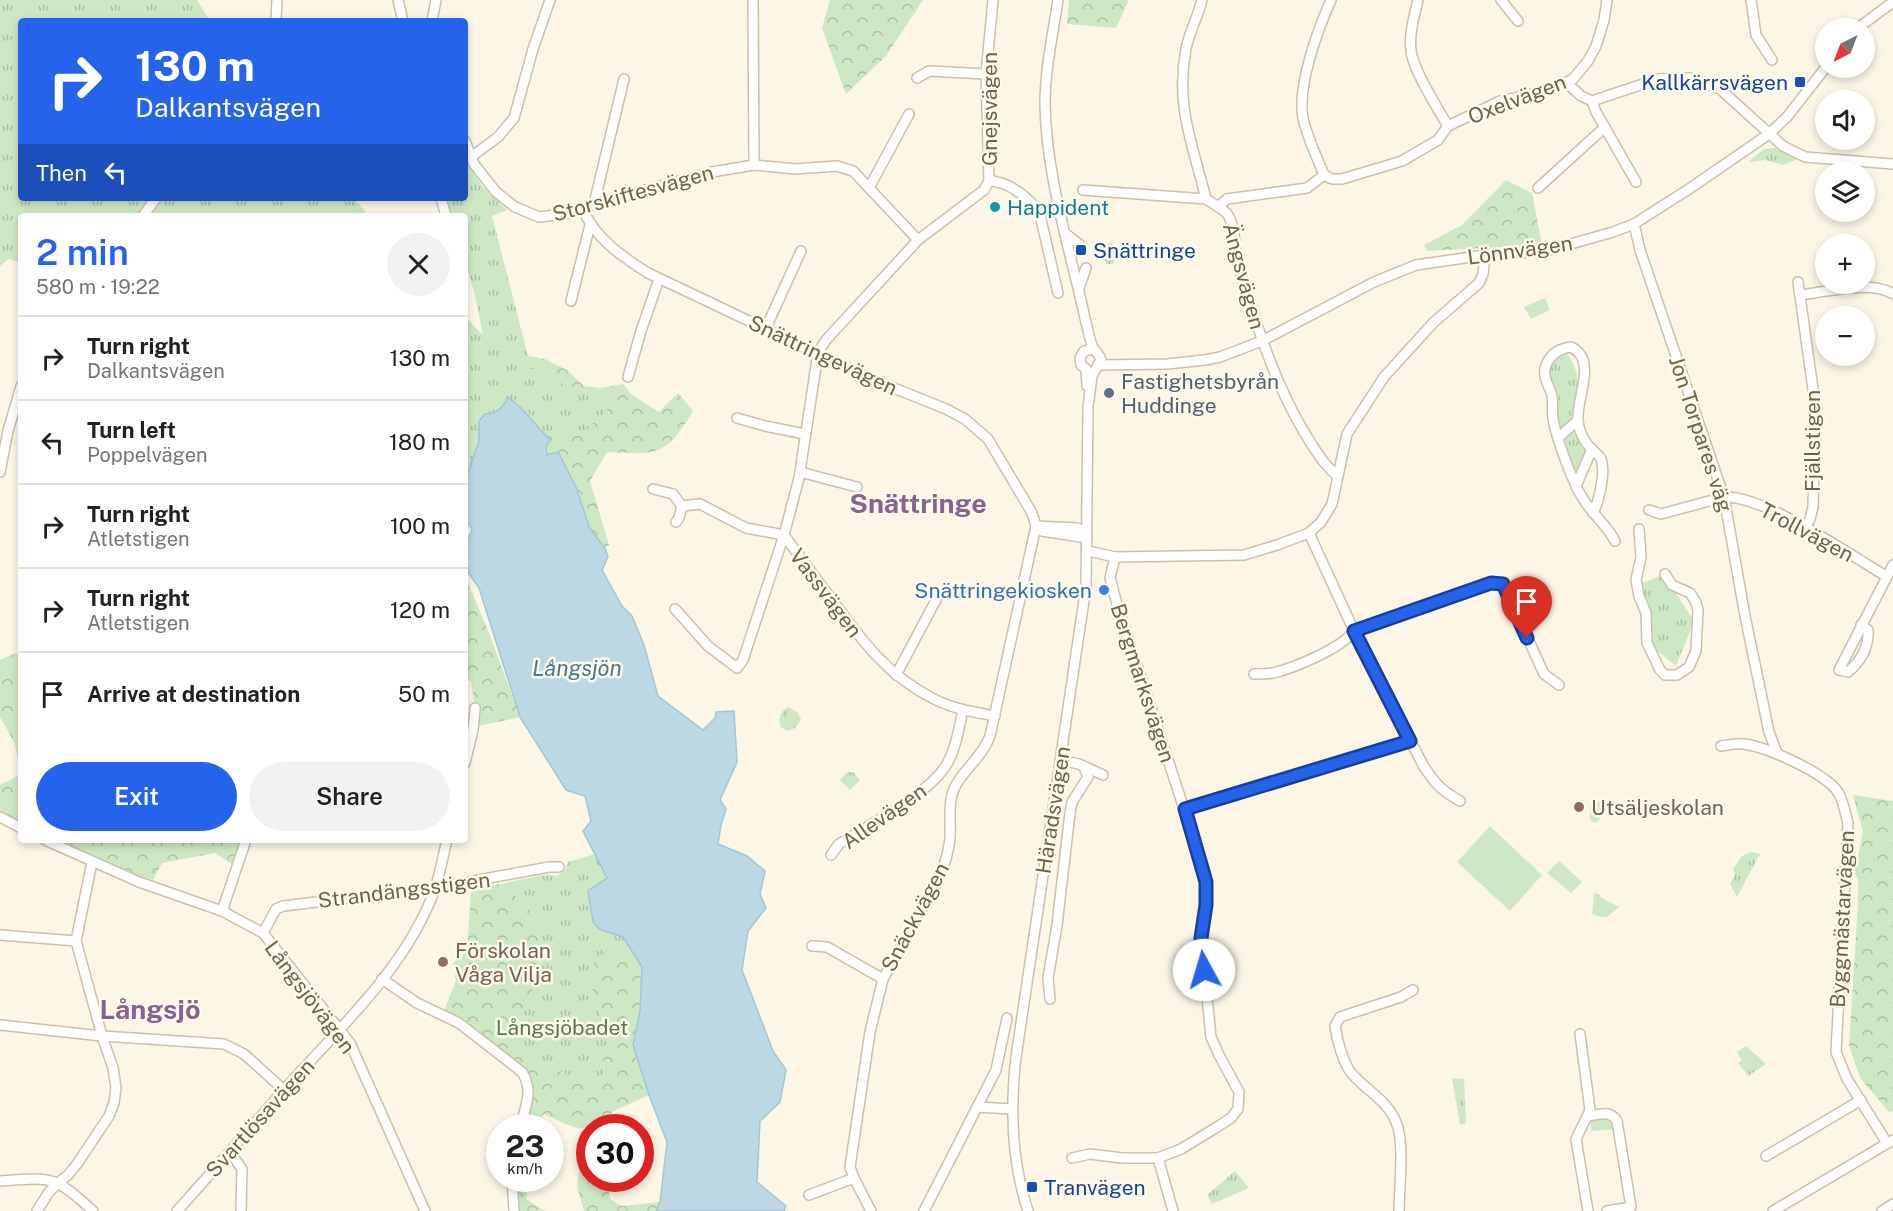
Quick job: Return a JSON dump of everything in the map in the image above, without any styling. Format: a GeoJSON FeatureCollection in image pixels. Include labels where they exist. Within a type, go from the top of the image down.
{"type":"FeatureCollection","features":[{"type":"Feature","properties":{"kind":"street"},"geometry":{"type":"LineString","coordinates":[[276,18],[277,0]]}},
{"type":"Feature","properties":{"kind":"street"},"geometry":{"type":"LineString","coordinates":[[398,0],[402,18]]}},
{"type":"Feature","properties":{"kind":"street"},"geometry":{"type":"LineString","coordinates":[[433,18],[436,0]]}},
{"type":"Feature","properties":{"kind":"street"},"geometry":{"type":"LineString","coordinates":[[470,163],[498,137],[514,118],[533,49],[550,0]]}},
{"type":"Feature","properties":{"kind":"street"},"geometry":{"type":"LineString","coordinates":[[753,0],[754,165]]}},
{"type":"Feature","properties":{"kind":"street","name":"Gnejsvägen"},"geometry":{"type":"LineString","coordinates":[[993,0],[986,74],[989,181],[1003,184],[1031,200],[1035,206],[1040,215],[1058,293]]}},
{"type":"Feature","properties":{"kind":"street","name":"Häradsvägen"},"geometry":{"type":"LineString","coordinates":[[1028,1211],[1016,1164],[1011,1109],[1016,1057],[1086,587],[1088,407],[1095,365],[1081,365],[1082,353],[1090,349],[1046,135],[1045,101],[1048,67],[1058,0]]}},
{"type":"Feature","properties":{"kind":"street","name":"Ängsvägen"},"geometry":{"type":"LineString","coordinates":[[1202,0],[1186,45],[1181,74],[1184,116],[1206,199],[1226,213],[1234,233],[1234,248],[1238,265],[1262,341],[1295,417],[1327,467],[1338,476]]}},
{"type":"Feature","properties":{"kind":"street"},"geometry":{"type":"LineString","coordinates":[[1218,207],[1227,199],[1307,188],[1324,175],[1303,121],[1302,110],[1309,60],[1317,32],[1331,0]]}},
{"type":"Feature","properties":{"kind":"street"},"geometry":{"type":"LineString","coordinates":[[1418,0],[1411,33],[1411,53],[1430,96],[1448,126]]}},
{"type":"Feature","properties":{"kind":"street"},"geometry":{"type":"LineString","coordinates":[[1501,0],[1518,21]]}},
{"type":"Feature","properties":{"kind":"street","name":"Oxelvägen"},"geometry":{"type":"LineString","coordinates":[[1324,175],[1332,179],[1342,179],[1402,161],[1438,140],[1448,126],[1500,101],[1545,92],[1567,82],[1578,74],[1588,61],[1604,20],[1607,0]]}},
{"type":"Feature","properties":{"kind":"street"},"geometry":{"type":"LineString","coordinates":[[1751,0],[1756,35],[1772,60]]}},
{"type":"Feature","properties":{"kind":"street"},"geometry":{"type":"LineString","coordinates":[[1871,18],[1893,2]]}},
{"type":"Feature","properties":{"kind":"street"},"geometry":{"type":"LineString","coordinates":[[918,78],[929,70],[986,74]]}},
{"type":"Feature","properties":{"kind":"street"},"geometry":{"type":"LineString","coordinates":[[1567,82],[1581,96],[1593,101],[1658,79],[1690,78],[1720,89],[1783,146],[1805,157],[1893,164]]}},
{"type":"Feature","properties":{"kind":"street","name":"Lönnvägen"},"geometry":{"type":"LineString","coordinates":[[1095,365],[1167,364],[1205,360],[1262,341],[1394,273],[1416,265],[1485,255],[1546,251],[1607,235],[1634,224],[1769,134],[1787,117],[1817,78]]}},
{"type":"Feature","properties":{"kind":"street"},"geometry":{"type":"LineString","coordinates":[[594,204],[624,79]]}},
{"type":"Feature","properties":{"kind":"street"},"geometry":{"type":"LineString","coordinates":[[1593,101],[1636,182]]}},
{"type":"Feature","properties":{"kind":"street"},"geometry":{"type":"LineString","coordinates":[[909,114],[869,188],[918,240]]}},
{"type":"Feature","properties":{"kind":"street"},"geometry":{"type":"LineString","coordinates":[[1538,188],[1605,127]]}},
{"type":"Feature","properties":{"kind":"street","name":"Storskiftesvägen"},"geometry":{"type":"LineString","coordinates":[[470,163],[496,192],[515,207],[539,217],[554,216],[681,179],[754,165],[795,169],[837,166],[853,171],[869,188]]}},
{"type":"Feature","properties":{"kind":"street"},"geometry":{"type":"LineString","coordinates":[[675,609],[708,646],[737,668],[742,660],[784,535],[800,472],[818,353],[826,340],[918,240],[984,190],[989,181]]}},
{"type":"Feature","properties":{"kind":"street"},"geometry":{"type":"LineString","coordinates":[[1083,190],[1206,199]]}},
{"type":"Feature","properties":{"kind":"street","name":"Snättringevägen"},"geometry":{"type":"LineString","coordinates":[[582,208],[590,225],[626,258],[659,279],[869,378],[946,409],[972,423],[994,448],[1032,513],[1036,526]]}},
{"type":"Feature","properties":{"kind":"street","name":"Jon Torpares väg"},"geometry":{"type":"LineString","coordinates":[[1634,224],[1640,250],[1724,497],[1745,616],[1772,745],[1777,753]]}},
{"type":"Feature","properties":{"kind":"street"},"geometry":{"type":"LineString","coordinates":[[571,301],[590,225]]}},
{"type":"Feature","properties":{"kind":"street"},"geometry":{"type":"LineString","coordinates":[[1066,234],[1079,244]]}},
{"type":"Feature","properties":{"kind":"street"},"geometry":{"type":"LineString","coordinates":[[766,328],[801,251]]}},
{"type":"Feature","properties":{"kind":"street"},"geometry":{"type":"LineString","coordinates":[[1088,551],[1115,557],[1244,555],[1309,532],[1321,522],[1332,504],[1347,434],[1384,377],[1433,323],[1479,282],[1483,274],[1485,255]]}},
{"type":"Feature","properties":{"kind":"street"},"geometry":{"type":"LineString","coordinates":[[1079,290],[1086,268]]}},
{"type":"Feature","properties":{"kind":"street"},"geometry":{"type":"LineString","coordinates":[[627,377],[659,279]]}},
{"type":"Feature","properties":{"kind":"street","name":"Fjällstigen"},"geometry":{"type":"LineString","coordinates":[[1798,282],[1815,423],[1812,507],[1810,519],[1805,528]]}},
{"type":"Feature","properties":{"kind":"street"},"geometry":{"type":"LineString","coordinates":[[1800,295],[1873,287],[1893,294]]}},
{"type":"Feature","properties":{"kind":"street"},"geometry":{"type":"LineString","coordinates":[[1593,513],[1600,493],[1602,465],[1600,458],[1583,435],[1578,420],[1578,407],[1585,370],[1580,354],[1571,346],[1552,355],[1545,369],[1552,397],[1553,422],[1581,496],[1593,513],[1611,532],[1615,541]]}},
{"type":"Feature","properties":{"kind":"street"},"geometry":{"type":"LineString","coordinates":[[1090,349],[1095,365]]}},
{"type":"Feature","properties":{"kind":"street"},"geometry":{"type":"LineString","coordinates":[[0,472],[18,396]]}},
{"type":"Feature","properties":{"kind":"street"},"geometry":{"type":"LineString","coordinates":[[737,418],[805,434]]}},
{"type":"Feature","properties":{"kind":"street"},"geometry":{"type":"LineString","coordinates":[[1559,437],[1578,420]]}},
{"type":"Feature","properties":{"kind":"street"},"geometry":{"type":"LineString","coordinates":[[1576,486],[1592,449]]}},
{"type":"Feature","properties":{"kind":"street"},"geometry":{"type":"LineString","coordinates":[[800,472],[857,487]]}},
{"type":"Feature","properties":{"kind":"street","name":"Vassvägen"},"geometry":{"type":"LineString","coordinates":[[653,489],[673,494],[682,506],[700,504],[746,528],[784,535],[861,640],[896,675],[936,700],[963,710],[995,716]]}},
{"type":"Feature","properties":{"kind":"street"},"geometry":{"type":"LineString","coordinates":[[1649,510],[1662,514],[1724,497]]}},
{"type":"Feature","properties":{"kind":"street","name":"Trollvägen"},"geometry":{"type":"LineString","coordinates":[[1724,497],[1733,497],[1768,508],[1886,576]]}},
{"type":"Feature","properties":{"kind":"street"},"geometry":{"type":"LineString","coordinates":[[676,522],[682,506]]}},
{"type":"Feature","properties":{"kind":"street"},"geometry":{"type":"LineString","coordinates":[[1036,526],[1042,531],[1087,535]]}},
{"type":"Feature","properties":{"kind":"street","name":"Snäckvägen"},"geometry":{"type":"LineString","coordinates":[[871,1211],[850,1167],[870,1032],[883,979],[941,875],[949,848],[952,795],[958,783],[988,744],[1036,526]]}},
{"type":"Feature","properties":{"kind":"street"},"geometry":{"type":"LineString","coordinates":[[1639,529],[1641,557],[1636,580],[1646,613],[1647,643],[1660,670],[1670,676],[1684,672],[1693,661],[1698,640],[1698,610],[1690,594],[1672,585],[1665,574]]}},
{"type":"Feature","properties":{"kind":"street"},"geometry":{"type":"LineString","coordinates":[[1309,532],[1354,631],[1410,741],[1435,785],[1460,801]]}},
{"type":"Feature","properties":{"kind":"street","name":"Bergmarksvägen"},"geometry":{"type":"LineString","coordinates":[[1115,557],[1110,578],[1115,596],[1185,809],[1206,882],[1206,905],[1201,938],[1211,1037],[1239,1092],[1238,1109],[1231,1118],[1181,1149],[1158,1158]]}},
{"type":"Feature","properties":{"kind":"street"},"geometry":{"type":"LineString","coordinates":[[1861,625],[1868,630],[1867,648],[1848,672],[1839,670],[1861,625],[1886,576],[1893,566]]}},
{"type":"Feature","properties":{"kind":"street"},"geometry":{"type":"LineString","coordinates":[[1254,674],[1273,673],[1313,658],[1350,637],[1354,631],[1491,583],[1503,584],[1544,674],[1558,685]]}},
{"type":"Feature","properties":{"kind":"street"},"geometry":{"type":"LineString","coordinates":[[896,675],[936,600]]}},
{"type":"Feature","properties":{"kind":"street"},"geometry":{"type":"LineString","coordinates":[[468,747],[475,708]]}},
{"type":"Feature","properties":{"kind":"street","name":"Allevägen"},"geometry":{"type":"LineString","coordinates":[[831,855],[839,844],[922,791],[939,776],[952,752],[963,710]]}},
{"type":"Feature","properties":{"kind":"street"},"geometry":{"type":"LineString","coordinates":[[1185,809],[1410,741]]}},
{"type":"Feature","properties":{"kind":"street","name":"Byggmästarvägen"},"geometry":{"type":"LineString","coordinates":[[1721,746],[1743,744],[1777,753],[1830,783],[1838,791],[1844,804],[1848,823],[1836,1052],[1847,1079],[1890,1142]]}},
{"type":"Feature","properties":{"kind":"street"},"geometry":{"type":"LineString","coordinates":[[1061,759],[1103,775]]}},
{"type":"Feature","properties":{"kind":"street","name":"Häradsvägen"},"geometry":{"type":"LineString","coordinates":[[1050,999],[1048,981],[1070,813],[1072,802],[1088,777],[1084,767]]}},
{"type":"Feature","properties":{"kind":"street"},"geometry":{"type":"LineString","coordinates":[[0,817],[18,826]]}},
{"type":"Feature","properties":{"kind":"street","name":"Långsjövägen"},"geometry":{"type":"LineString","coordinates":[[51,843],[139,882],[222,911],[263,933],[350,1043],[425,1211]]}},
{"type":"Feature","properties":{"kind":"street"},"geometry":{"type":"LineString","coordinates":[[222,911],[245,843]]}},
{"type":"Feature","properties":{"kind":"street","name":"Svartlösavägen"},"geometry":{"type":"LineString","coordinates":[[177,1211],[340,1030],[382,979],[402,951],[435,888],[446,843]]}},
{"type":"Feature","properties":{"kind":"street"},"geometry":{"type":"LineString","coordinates":[[37,1211],[59,1182],[77,1164],[109,1116],[114,1103],[116,1088],[113,1068],[76,941],[92,862]]}},
{"type":"Feature","properties":{"kind":"street","name":"Strandängsstigen"},"geometry":{"type":"LineString","coordinates":[[263,933],[276,909],[283,906],[435,888],[559,867]]}},
{"type":"Feature","properties":{"kind":"street"},"geometry":{"type":"LineString","coordinates":[[0,935],[76,941]]}},
{"type":"Feature","properties":{"kind":"street"},"geometry":{"type":"LineString","coordinates":[[812,946],[826,947],[883,979]]}},
{"type":"Feature","properties":{"kind":"street"},"geometry":{"type":"LineString","coordinates":[[382,979],[417,1003],[459,1023],[522,1072],[528,1081],[530,1090],[524,1114]]}},
{"type":"Feature","properties":{"kind":"street"},"geometry":{"type":"LineString","coordinates":[[1399,1211],[1400,1136],[1396,1122],[1386,1103],[1350,1071],[1335,1026],[1340,1017],[1401,998],[1413,990]]}},
{"type":"Feature","properties":{"kind":"street"},"geometry":{"type":"LineString","coordinates":[[924,1211],[996,1070],[1007,1018]]}},
{"type":"Feature","properties":{"kind":"street"},"geometry":{"type":"LineString","coordinates":[[0,1026],[224,1044],[244,1054],[284,1090]]}},
{"type":"Feature","properties":{"kind":"street"},"geometry":{"type":"LineString","coordinates":[[1580,1034],[1590,1110],[1576,1139],[1588,1211]]}},
{"type":"Feature","properties":{"kind":"street"},"geometry":{"type":"LineString","coordinates":[[1766,1156],[1861,1100]]}},
{"type":"Feature","properties":{"kind":"street"},"geometry":{"type":"LineString","coordinates":[[977,1107],[1011,1109]]}},
{"type":"Feature","properties":{"kind":"street"},"geometry":{"type":"LineString","coordinates":[[1589,1116],[1607,1113],[1617,1121],[1631,1207],[1607,1211]]}},
{"type":"Feature","properties":{"kind":"street"},"geometry":{"type":"LineString","coordinates":[[1773,1211],[1890,1142]]}},
{"type":"Feature","properties":{"kind":"street"},"geometry":{"type":"LineString","coordinates":[[230,1152],[242,1169],[241,1211]]}},
{"type":"Feature","properties":{"kind":"street"},"geometry":{"type":"LineString","coordinates":[[1072,1158],[1090,1154],[1122,1158],[1158,1158],[1173,1211]]}},
{"type":"Feature","properties":{"kind":"street"},"geometry":{"type":"LineString","coordinates":[[0,1181],[42,1178],[59,1182],[93,1211]]}},
{"type":"Feature","properties":{"kind":"street"},"geometry":{"type":"LineString","coordinates":[[809,1196],[854,1178]]}},
{"type":"Feature","properties":{"kind":"street"},"geometry":{"type":"LineString","coordinates":[[513,1192],[514,1211]]}},
{"type":"Feature","properties":{"kind":"green space"},"geometry":{"type":"Polygon","coordinates":[[[0,0],[197,0],[208,18],[18,18],[18,201],[356,201],[366,213],[18,213],[18,262],[9,259],[0,266],[0,0]]]}},
{"type":"Feature","properties":{"kind":"green space"},"geometry":{"type":"Polygon","coordinates":[[[830,0],[923,0],[886,56],[846,94],[822,28],[830,0]]]}},
{"type":"Feature","properties":{"kind":"green space"},"geometry":{"type":"Polygon","coordinates":[[[1069,0],[1129,0],[1116,28],[1067,24],[1069,0]]]}},
{"type":"Feature","properties":{"kind":"green space"},"geometry":{"type":"Polygon","coordinates":[[[1775,148],[1801,158],[1783,165],[1765,160],[1748,162],[1764,149],[1775,148]]]}},
{"type":"Feature","properties":{"kind":"green space"},"geometry":{"type":"Polygon","coordinates":[[[468,165],[483,187],[507,210],[492,216],[528,356],[526,369],[542,370],[563,384],[616,401],[586,430],[546,433],[468,485],[468,320],[483,335],[468,272],[468,213],[450,213],[448,201],[468,201],[468,165]]]}},
{"type":"Feature","properties":{"kind":"green space"},"geometry":{"type":"Polygon","coordinates":[[[1506,180],[1532,193],[1542,245],[1427,251],[1424,245],[1462,225],[1506,180]]]}},
{"type":"Feature","properties":{"kind":"green space"},"geometry":{"type":"Polygon","coordinates":[[[1111,242],[1114,248],[1128,245],[1131,258],[1115,260],[1113,264],[1107,264],[1101,253],[1103,247],[1111,242]]]}},
{"type":"Feature","properties":{"kind":"green space"},"geometry":{"type":"Polygon","coordinates":[[[1545,298],[1550,310],[1531,319],[1524,307],[1545,298]]]}},
{"type":"Feature","properties":{"kind":"green space"},"geometry":{"type":"Polygon","coordinates":[[[1566,352],[1576,371],[1578,386],[1574,421],[1560,433],[1548,369],[1556,354],[1566,352]]]}},
{"type":"Feature","properties":{"kind":"green space"},"geometry":{"type":"Polygon","coordinates":[[[528,356],[545,359],[567,370],[584,386],[600,388],[623,384],[632,395],[659,412],[678,393],[693,411],[675,437],[659,450],[638,453],[607,452],[590,481],[609,545],[605,548],[590,529],[576,487],[558,452],[547,456],[546,447],[521,408],[615,401],[563,384],[542,370],[526,369],[528,356]]]}},
{"type":"Feature","properties":{"kind":"green space"},"geometry":{"type":"Polygon","coordinates":[[[1572,429],[1586,454],[1577,478],[1562,439],[1572,429]]]}},
{"type":"Feature","properties":{"kind":"green space"},"geometry":{"type":"Polygon","coordinates":[[[1664,575],[1694,621],[1676,666],[1652,647],[1642,583],[1664,575]]]}},
{"type":"Feature","properties":{"kind":"green space"},"geometry":{"type":"Polygon","coordinates":[[[468,583],[520,717],[478,726],[471,681],[468,680],[468,583]]]}},
{"type":"Feature","properties":{"kind":"green space"},"geometry":{"type":"Polygon","coordinates":[[[15,653],[18,654],[18,759],[15,744],[0,717],[0,660],[15,653]]]}},
{"type":"Feature","properties":{"kind":"green space"},"geometry":{"type":"Polygon","coordinates":[[[788,707],[797,712],[801,719],[795,728],[788,731],[781,727],[779,720],[783,711],[788,707]]]}},
{"type":"Feature","properties":{"kind":"green space"},"geometry":{"type":"Polygon","coordinates":[[[847,772],[853,772],[860,780],[850,790],[840,780],[847,772]]]}},
{"type":"Feature","properties":{"kind":"green space"},"geometry":{"type":"Polygon","coordinates":[[[18,776],[18,824],[0,815],[0,785],[18,776]]]}},
{"type":"Feature","properties":{"kind":"green space"},"geometry":{"type":"Polygon","coordinates":[[[1853,795],[1893,801],[1893,1111],[1889,1112],[1860,1078],[1849,1045],[1858,904],[1858,880],[1855,872],[1863,832],[1853,795]]]}},
{"type":"Feature","properties":{"kind":"green space"},"geometry":{"type":"Polygon","coordinates":[[[1605,798],[1608,807],[1595,823],[1590,820],[1590,806],[1605,798]]]}},
{"type":"Feature","properties":{"kind":"green space"},"geometry":{"type":"Polygon","coordinates":[[[1490,826],[1542,875],[1510,911],[1457,862],[1490,826]]]}},
{"type":"Feature","properties":{"kind":"green space"},"geometry":{"type":"Polygon","coordinates":[[[58,843],[240,843],[233,865],[215,853],[162,863],[153,880],[93,860],[58,843]]]}},
{"type":"Feature","properties":{"kind":"green space"},"geometry":{"type":"Polygon","coordinates":[[[1752,852],[1760,854],[1737,897],[1730,884],[1735,875],[1733,869],[1742,856],[1752,852]]]}},
{"type":"Feature","properties":{"kind":"green space","name":"Långsjöbadet"},"geometry":{"type":"Polygon","coordinates":[[[595,854],[607,878],[599,929],[623,937],[642,967],[605,951],[589,969],[594,1002],[606,1025],[608,1039],[603,1058],[604,1074],[587,1084],[555,1069],[542,1069],[510,1027],[534,988],[541,955],[541,930],[540,924],[532,913],[500,884],[544,875],[557,876],[565,870],[568,862],[595,854]]]}},
{"type":"Feature","properties":{"kind":"green space"},"geometry":{"type":"Polygon","coordinates":[[[1559,861],[1582,882],[1571,893],[1547,873],[1559,861]]]}},
{"type":"Feature","properties":{"kind":"green space"},"geometry":{"type":"Polygon","coordinates":[[[500,884],[527,907],[540,924],[542,944],[539,970],[525,1009],[555,1069],[587,1084],[604,1074],[603,1058],[608,1039],[606,1025],[594,1002],[589,969],[605,950],[642,967],[640,1011],[633,1045],[649,1095],[611,1114],[576,1114],[576,1127],[564,1123],[564,1114],[527,1114],[531,1090],[524,1068],[463,1018],[444,1011],[456,980],[453,963],[467,951],[471,890],[500,884]]]}},
{"type":"Feature","properties":{"kind":"green space"},"geometry":{"type":"Polygon","coordinates":[[[1594,893],[1619,907],[1607,917],[1592,914],[1594,893]]]}},
{"type":"Feature","properties":{"kind":"green space"},"geometry":{"type":"Polygon","coordinates":[[[1746,1046],[1766,1064],[1748,1076],[1738,1063],[1742,1060],[1737,1052],[1746,1046]]]}},
{"type":"Feature","properties":{"kind":"green space"},"geometry":{"type":"Polygon","coordinates":[[[1452,1078],[1464,1079],[1466,1123],[1460,1125],[1452,1078]]]}},
{"type":"Feature","properties":{"kind":"green space"},"geometry":{"type":"Polygon","coordinates":[[[1609,1118],[1613,1121],[1614,1129],[1591,1131],[1590,1119],[1609,1118]]]}},
{"type":"Feature","properties":{"kind":"green space"},"geometry":{"type":"Polygon","coordinates":[[[1235,1171],[1249,1188],[1212,1204],[1207,1195],[1235,1171]]]}},
{"type":"Feature","properties":{"kind":"green space"},"geometry":{"type":"Polygon","coordinates":[[[513,1192],[527,1192],[526,1199],[545,1211],[514,1211],[513,1192]]]}},
{"type":"Feature","properties":{"kind":"green space"},"geometry":{"type":"Polygon","coordinates":[[[578,1192],[609,1192],[610,1199],[622,1206],[660,1202],[656,1211],[584,1211],[578,1192]]]}},
{"type":"Feature","properties":{"kind":"water","name":"Långsjön"},"geometry":{"type":"Polygon","coordinates":[[[508,397],[550,440],[546,447],[547,455],[558,452],[576,487],[590,529],[605,548],[608,557],[602,570],[622,606],[632,616],[644,645],[658,696],[703,730],[715,718],[716,712],[734,711],[737,762],[720,800],[726,809],[718,844],[747,856],[765,871],[760,894],[766,908],[748,931],[742,970],[773,1051],[786,1070],[780,1102],[760,1121],[757,1182],[786,1206],[784,1211],[656,1211],[660,1202],[667,1142],[633,1045],[640,1011],[642,967],[623,937],[599,929],[593,922],[588,891],[607,878],[583,831],[591,821],[585,796],[566,790],[520,717],[479,588],[468,572],[468,540],[472,530],[468,522],[468,472],[479,441],[479,421],[485,414],[493,413],[504,404],[508,397]]]}},
{"type":"Feature","properties":{"kind":"place","name":"Kallkärrsvägen"},"geometry":{"type":"Point","coordinates":[1800,82]}},
{"type":"Feature","properties":{"kind":"place","name":"Happident"},"geometry":{"type":"Point","coordinates":[995,207]}},
{"type":"Feature","properties":{"kind":"place","name":"Snättringe"},"geometry":{"type":"Point","coordinates":[1081,250]}},
{"type":"Feature","properties":{"kind":"place","name":"Fastighetsbyrån Huddinge"},"geometry":{"type":"Point","coordinates":[1109,393]}},
{"type":"Feature","properties":{"kind":"place","name":"Snättringekiosken"},"geometry":{"type":"Point","coordinates":[1104,590]}},
{"type":"Feature","properties":{"kind":"place","name":"Utsäljeskolan"},"geometry":{"type":"Point","coordinates":[1579,807]}},
{"type":"Feature","properties":{"kind":"place","name":"Förskolan Våga Vilja"},"geometry":{"type":"Point","coordinates":[443,962]}},
{"type":"Feature","properties":{"kind":"place","name":"Tranvägen"},"geometry":{"type":"Point","coordinates":[1032,1187]}},
{"type":"Feature","properties":{"kind":"district","name":"Snättringe"},"geometry":{"type":"Point","coordinates":[918,503]}},
{"type":"Feature","properties":{"kind":"district","name":"Långsjö"},"geometry":{"type":"Point","coordinates":[150,1009]}},
{"type":"Feature","properties":{"kind":"route"},"geometry":{"type":"LineString","coordinates":[[1204,970],[1201,938],[1206,905],[1205,873],[1185,809],[1198,807],[1410,741],[1354,631],[1491,583],[1503,584],[1527,638]]}}]}
